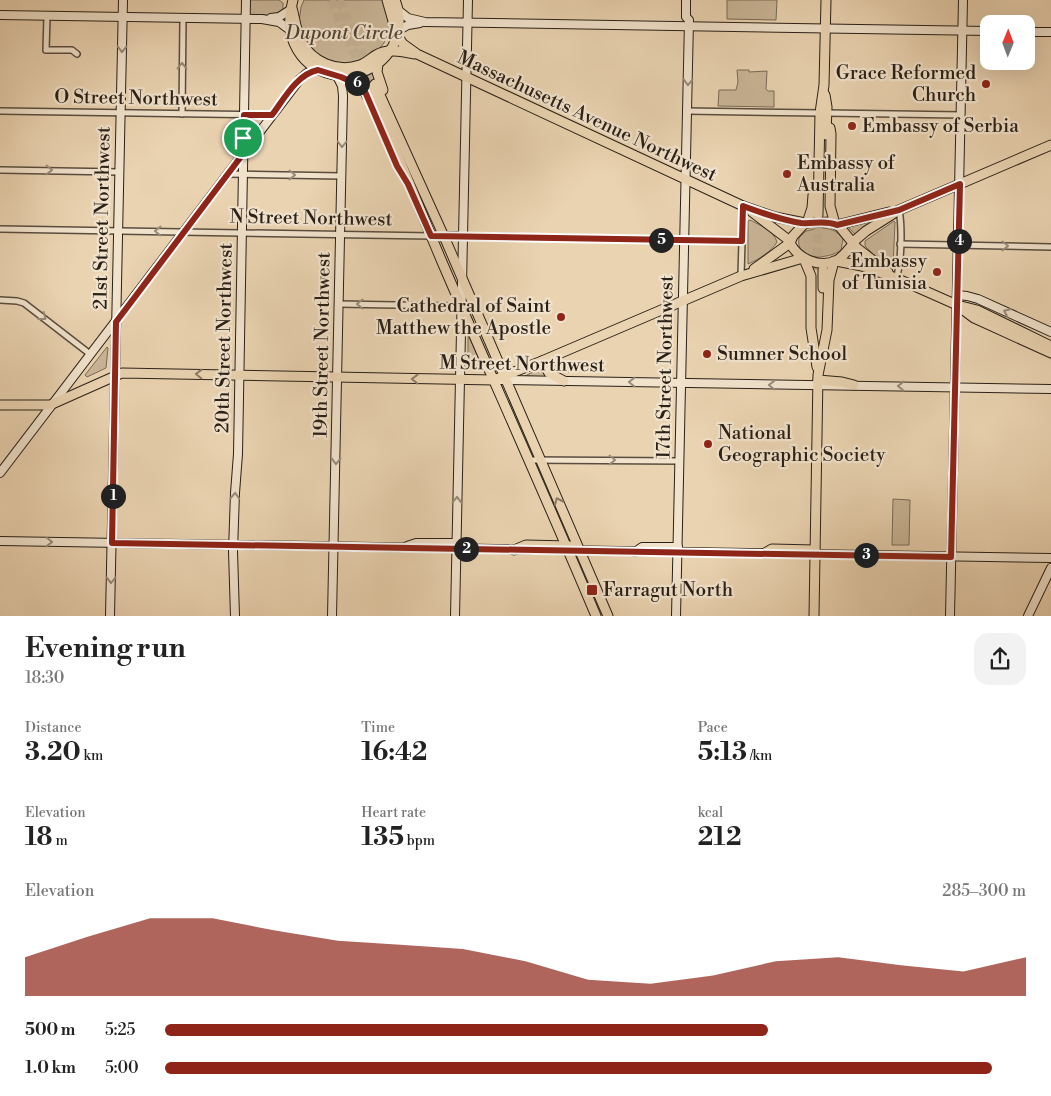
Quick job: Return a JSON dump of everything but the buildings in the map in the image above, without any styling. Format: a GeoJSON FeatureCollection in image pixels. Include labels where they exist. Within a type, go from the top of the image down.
{"type":"FeatureCollection","features":[{"type":"Feature","properties":{"kind":"main road","name":"21st Street Northwest"},"geometry":{"type":"LineString","coordinates":[[110,616],[123,0]]}},
{"type":"Feature","properties":{"kind":"main road","name":"20th Street Northwest"},"geometry":{"type":"LineString","coordinates":[[235,616],[233,545],[238,454],[246,0]]}},
{"type":"Feature","properties":{"kind":"main road"},"geometry":{"type":"LineString","coordinates":[[387,0],[392,23],[398,33]]}},
{"type":"Feature","properties":{"kind":"main road"},"geometry":{"type":"LineString","coordinates":[[339,76],[366,71],[378,64],[390,51],[398,33],[398,11],[395,0]]}},
{"type":"Feature","properties":{"kind":"main road"},"geometry":{"type":"LineString","coordinates":[[455,616],[468,0]]}},
{"type":"Feature","properties":{"kind":"main road","name":"17th Street Northwest"},"geometry":{"type":"LineString","coordinates":[[676,616],[689,20],[686,16],[686,0]]}},
{"type":"Feature","properties":{"kind":"main road"},"geometry":{"type":"LineString","coordinates":[[821,215],[826,0]]}},
{"type":"Feature","properties":{"kind":"main road"},"geometry":{"type":"LineString","coordinates":[[950,616],[963,0]]}},
{"type":"Feature","properties":{"kind":"main road"},"geometry":{"type":"LineString","coordinates":[[290,4],[302,41],[313,56],[324,63],[340,68],[352,67],[367,62],[378,54],[390,51]]}},
{"type":"Feature","properties":{"kind":"main road"},"geometry":{"type":"LineString","coordinates":[[0,15],[262,19],[278,17],[290,4]]}},
{"type":"Feature","properties":{"kind":"main road"},"geometry":{"type":"LineString","coordinates":[[290,4],[290,30],[294,44],[304,58],[318,70],[339,76],[363,87],[397,166],[408,184]]}},
{"type":"Feature","properties":{"kind":"main road"},"geometry":{"type":"LineString","coordinates":[[398,11],[408,18],[426,22]]}},
{"type":"Feature","properties":{"kind":"main road"},"geometry":{"type":"LineString","coordinates":[[262,19],[279,22],[290,30]]}},
{"type":"Feature","properties":{"kind":"main road"},"geometry":{"type":"LineString","coordinates":[[398,33],[408,25],[426,22],[980,31]]}},
{"type":"Feature","properties":{"kind":"main road"},"geometry":{"type":"LineString","coordinates":[[1035,32],[1051,32]]}},
{"type":"Feature","properties":{"kind":"main road","name":"Massachusetts Avenue Northwest"},"geometry":{"type":"LineString","coordinates":[[398,33],[403,44],[417,54],[686,180],[743,206],[775,217],[806,223]]}},
{"type":"Feature","properties":{"kind":"main road","name":"Massachusetts Avenue Northwest"},"geometry":{"type":"LineString","coordinates":[[390,51],[417,54]]}},
{"type":"Feature","properties":{"kind":"main road"},"geometry":{"type":"LineString","coordinates":[[300,79],[304,58]]}},
{"type":"Feature","properties":{"kind":"main road"},"geometry":{"type":"LineString","coordinates":[[378,64],[377,72],[379,79],[416,165],[423,187]]}},
{"type":"Feature","properties":{"kind":"main road"},"geometry":{"type":"LineString","coordinates":[[0,473],[300,79],[307,73],[318,70]]}},
{"type":"Feature","properties":{"kind":"main road","name":"19th Street Northwest"},"geometry":{"type":"LineString","coordinates":[[332,616],[343,96],[339,76]]}},
{"type":"Feature","properties":{"kind":"main road"},"geometry":{"type":"LineString","coordinates":[[596,616],[408,184],[372,86],[423,187],[608,616]]}},
{"type":"Feature","properties":{"kind":"main road"},"geometry":{"type":"LineString","coordinates":[[494,380],[505,378],[741,276],[760,266],[790,242],[798,230],[806,223],[813,206],[815,134],[824,113]]}},
{"type":"Feature","properties":{"kind":"main road"},"geometry":{"type":"LineString","coordinates":[[824,113],[831,134],[830,206],[836,224]]}},
{"type":"Feature","properties":{"kind":"main road"},"geometry":{"type":"LineString","coordinates":[[819,356],[827,330],[829,284],[835,261],[844,255],[866,231],[899,210],[1051,145]]}},
{"type":"Feature","properties":{"kind":"main road","name":"Massachusetts Avenue Northwest"},"geometry":{"type":"LineString","coordinates":[[743,206],[790,242]]}},
{"type":"Feature","properties":{"kind":"main road"},"geometry":{"type":"LineString","coordinates":[[836,224],[899,210]]}},
{"type":"Feature","properties":{"kind":"main road"},"geometry":{"type":"LineString","coordinates":[[806,223],[830,222],[836,224],[870,259],[896,278]]}},
{"type":"Feature","properties":{"kind":"main road","name":"N Street Northwest"},"geometry":{"type":"LineString","coordinates":[[431,236],[463,236]]}},
{"type":"Feature","properties":{"kind":"main road"},"geometry":{"type":"LineString","coordinates":[[790,242],[793,248],[804,258],[815,262],[835,261],[862,266],[896,278],[957,305],[974,318],[1051,346]]}},
{"type":"Feature","properties":{"kind":"main road"},"geometry":{"type":"LineString","coordinates":[[741,276],[804,258]]}},
{"type":"Feature","properties":{"kind":"main road"},"geometry":{"type":"LineString","coordinates":[[804,258],[811,276],[811,328],[819,356]]}},
{"type":"Feature","properties":{"kind":"main road"},"geometry":{"type":"LineString","coordinates":[[814,616],[820,270]]}},
{"type":"Feature","properties":{"kind":"main road"},"geometry":{"type":"LineString","coordinates":[[958,295],[978,299],[1051,332]]}},
{"type":"Feature","properties":{"kind":"main road"},"geometry":{"type":"LineString","coordinates":[[1000,326],[1029,331],[1051,341]]}},
{"type":"Feature","properties":{"kind":"main road"},"geometry":{"type":"LineString","coordinates":[[1000,326],[1051,353]]}},
{"type":"Feature","properties":{"kind":"main road"},"geometry":{"type":"LineString","coordinates":[[1000,326],[1031,350],[1051,359]]}},
{"type":"Feature","properties":{"kind":"main road"},"geometry":{"type":"LineString","coordinates":[[542,361],[550,373],[564,381]]}},
{"type":"Feature","properties":{"kind":"main road","name":"M Street Northwest"},"geometry":{"type":"LineString","coordinates":[[0,405],[39,406],[53,404],[115,375],[127,372],[494,380]]}},
{"type":"Feature","properties":{"kind":"main road","name":"M Street Northwest"},"geometry":{"type":"LineString","coordinates":[[505,378],[564,381],[681,380],[733,384],[818,380]]}},
{"type":"Feature","properties":{"kind":"main road"},"geometry":{"type":"LineString","coordinates":[[818,380],[854,385],[994,384],[1006,389],[1051,389]]}},
{"type":"Feature","properties":{"kind":"main road"},"geometry":{"type":"LineString","coordinates":[[0,541],[403,548],[456,546],[514,550],[526,545],[635,552],[678,550],[765,553],[772,549],[892,556],[951,554],[1008,558],[1051,558]]}},
{"type":"Feature","properties":{"kind":"main road"},"geometry":{"type":"LineString","coordinates":[[1008,558],[1021,554],[1051,554]]}},
{"type":"Feature","properties":{"kind":"main road"},"geometry":{"type":"LineString","coordinates":[[1028,616],[1051,568]]}},
{"type":"Feature","properties":{"kind":"street"},"geometry":{"type":"LineString","coordinates":[[47,16],[46,50],[72,50],[77,54]]}},
{"type":"Feature","properties":{"kind":"street"},"geometry":{"type":"LineString","coordinates":[[182,114],[183,18]]}},
{"type":"Feature","properties":{"kind":"street","name":"O Street Northwest"},"geometry":{"type":"LineString","coordinates":[[0,111],[272,115]]}},
{"type":"Feature","properties":{"kind":"street"},"geometry":{"type":"LineString","coordinates":[[687,111],[961,115]]}},
{"type":"Feature","properties":{"kind":"street"},"geometry":{"type":"LineString","coordinates":[[0,170],[119,172]]}},
{"type":"Feature","properties":{"kind":"street"},"geometry":{"type":"LineString","coordinates":[[228,174],[341,176]]}},
{"type":"Feature","properties":{"kind":"street"},"geometry":{"type":"LineString","coordinates":[[741,276],[743,206]]}},
{"type":"Feature","properties":{"kind":"street"},"geometry":{"type":"LineString","coordinates":[[896,278],[899,270],[899,210]]}},
{"type":"Feature","properties":{"kind":"street","name":"N Street Northwest"},"geometry":{"type":"LineString","coordinates":[[0,229],[431,236]]}},
{"type":"Feature","properties":{"kind":"street","name":"N Street Northwest"},"geometry":{"type":"LineString","coordinates":[[463,236],[742,241]]}},
{"type":"Feature","properties":{"kind":"street"},"geometry":{"type":"LineString","coordinates":[[900,244],[1051,247]]}},
{"type":"Feature","properties":{"kind":"street"},"geometry":{"type":"LineString","coordinates":[[0,300],[22,302],[90,354]]}},
{"type":"Feature","properties":{"kind":"street"},"geometry":{"type":"LineString","coordinates":[[339,304],[450,306],[461,304]]}},
{"type":"Feature","properties":{"kind":"street"},"geometry":{"type":"LineString","coordinates":[[528,460],[679,461]]}},
{"type":"Feature","properties":{"kind":"green space"},"geometry":{"type":"Polygon","coordinates":[[[249,0],[279,0],[283,3],[283,10],[279,15],[251,15],[249,13],[249,0]]]}},
{"type":"Feature","properties":{"kind":"green space","name":"Dupont Circle"},"geometry":{"type":"Polygon","coordinates":[[[304,0],[385,0],[390,16],[390,25],[384,43],[372,57],[349,66],[322,60],[303,40],[299,22],[304,0]]]}},
{"type":"Feature","properties":{"kind":"green space"},"geometry":{"type":"Polygon","coordinates":[[[727,0],[777,0],[776,20],[727,19],[727,0]]]}},
{"type":"Feature","properties":{"kind":"green space"},"geometry":{"type":"Polygon","coordinates":[[[737,70],[749,70],[749,72],[767,71],[766,89],[774,91],[774,107],[718,106],[719,90],[736,90],[738,82],[737,70]]]}},
{"type":"Feature","properties":{"kind":"green space"},"geometry":{"type":"Polygon","coordinates":[[[750,220],[770,232],[777,242],[772,249],[748,264],[748,221],[750,220]]]}},
{"type":"Feature","properties":{"kind":"green space"},"geometry":{"type":"Polygon","coordinates":[[[872,221],[856,235],[848,227],[872,221]]]}},
{"type":"Feature","properties":{"kind":"green space"},"geometry":{"type":"Polygon","coordinates":[[[894,221],[893,267],[874,255],[865,246],[865,241],[894,221]]]}},
{"type":"Feature","properties":{"kind":"green space"},"geometry":{"type":"Polygon","coordinates":[[[819,228],[832,230],[841,236],[843,239],[841,250],[821,257],[807,255],[802,251],[799,246],[799,238],[806,231],[819,228]]]}},
{"type":"Feature","properties":{"kind":"green space"},"geometry":{"type":"Polygon","coordinates":[[[468,334],[481,364],[480,368],[468,367],[468,334]]]}},
{"type":"Feature","properties":{"kind":"green space"},"geometry":{"type":"Polygon","coordinates":[[[107,347],[106,368],[87,377],[85,375],[107,347]]]}},
{"type":"Feature","properties":{"kind":"green space"},"geometry":{"type":"Polygon","coordinates":[[[566,361],[569,372],[552,370],[552,367],[566,361]]]}},
{"type":"Feature","properties":{"kind":"green space"},"geometry":{"type":"Polygon","coordinates":[[[541,368],[545,377],[525,376],[541,368]]]}},
{"type":"Feature","properties":{"kind":"green space"},"geometry":{"type":"Polygon","coordinates":[[[893,499],[910,500],[909,545],[892,545],[893,499]]]}},
{"type":"Feature","properties":{"kind":"tunnel"},"geometry":{"type":"LineString","coordinates":[[331,0],[369,87]]}},
{"type":"Feature","properties":{"kind":"tunnel"},"geometry":{"type":"LineString","coordinates":[[339,0],[375,84]]}},
{"type":"Feature","properties":{"kind":"tunnel"},"geometry":{"type":"LineString","coordinates":[[817,270],[818,215]]}},
{"type":"Feature","properties":{"kind":"place","name":"Grace Reformed Church"},"geometry":{"type":"Point","coordinates":[986,84]}},
{"type":"Feature","properties":{"kind":"place","name":"Embassy of Serbia"},"geometry":{"type":"Point","coordinates":[852,126]}},
{"type":"Feature","properties":{"kind":"place","name":"Embassy of Australia"},"geometry":{"type":"Point","coordinates":[787,174]}},
{"type":"Feature","properties":{"kind":"place","name":"Embassy of Tunisia"},"geometry":{"type":"Point","coordinates":[937,272]}},
{"type":"Feature","properties":{"kind":"place","name":"Cathedral of Saint Matthew the Apostle"},"geometry":{"type":"Point","coordinates":[561,317]}},
{"type":"Feature","properties":{"kind":"place","name":"Sumner School"},"geometry":{"type":"Point","coordinates":[707,354]}},
{"type":"Feature","properties":{"kind":"place","name":"National Geographic Society"},"geometry":{"type":"Point","coordinates":[708,444]}},
{"type":"Feature","properties":{"kind":"place","name":"Farragut North"},"geometry":{"type":"Point","coordinates":[592,590]}},
{"type":"Feature","properties":{"kind":"route"},"geometry":{"type":"LineString","coordinates":[[318,70],[360,84],[431,236],[742,241],[743,206],[797,222],[830,222],[837,225],[899,210],[960,184],[951,557],[112,543],[116,322],[243,154],[243,138],[244,115],[272,115],[300,79],[307,73],[318,70]]}}]}
